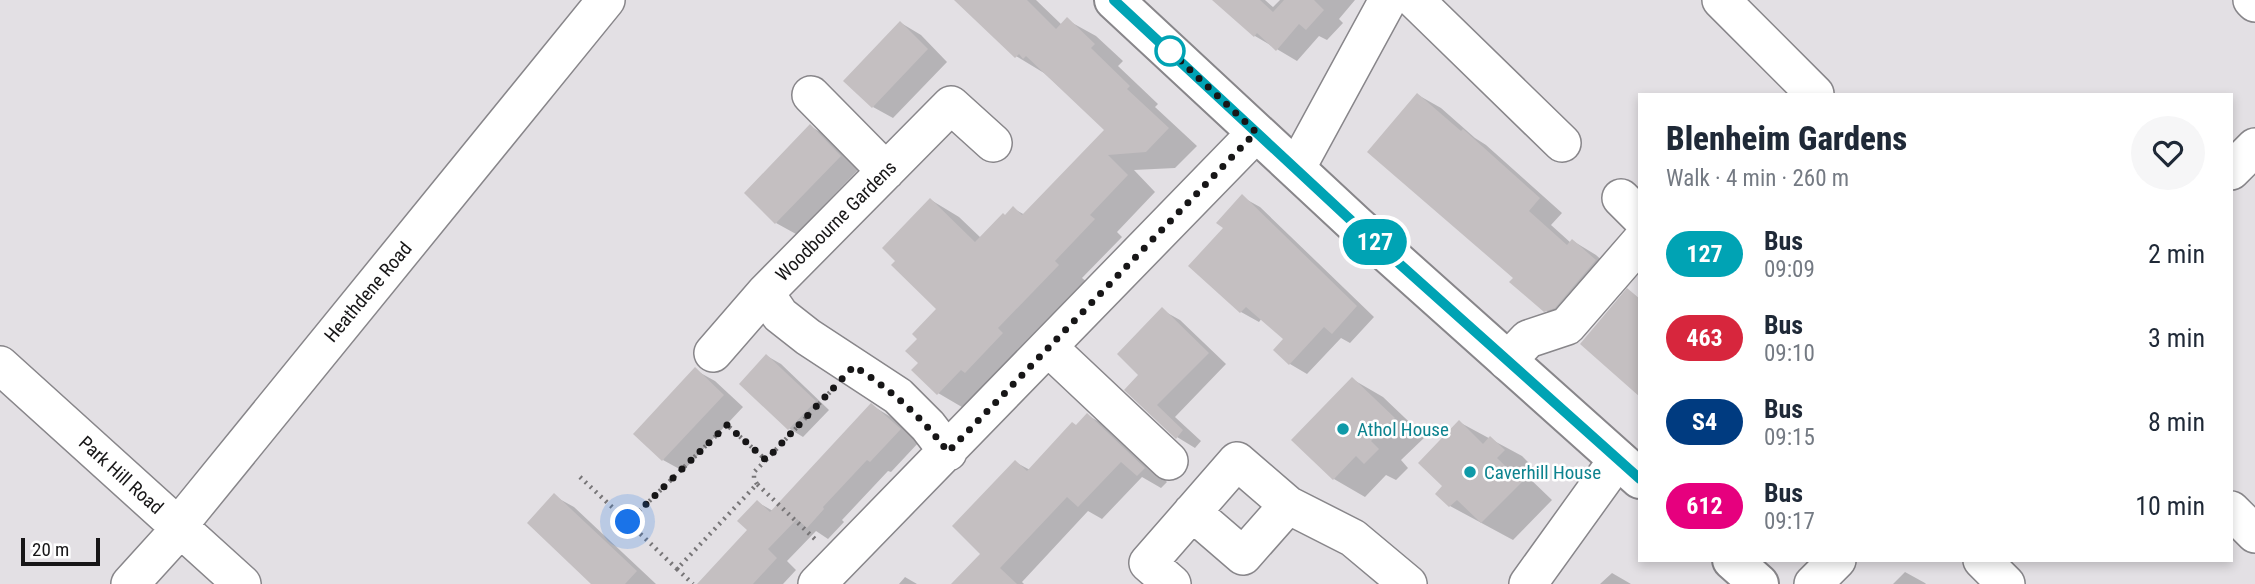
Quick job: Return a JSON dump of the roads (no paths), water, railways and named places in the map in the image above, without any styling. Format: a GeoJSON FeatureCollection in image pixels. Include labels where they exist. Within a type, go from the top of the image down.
{"type":"FeatureCollection","features":[{"type":"Feature","properties":{"kind":"main road"},"geometry":{"type":"LineString","coordinates":[[1114,0],[1296,169],[1629,469]]}},
{"type":"Feature","properties":{"kind":"main road"},"geometry":{"type":"LineString","coordinates":[[1734,562],[1759,584]]}},
{"type":"Feature","properties":{"kind":"street","name":"Heathdene Road"},"geometry":{"type":"LineString","coordinates":[[130,584],[169,541],[607,0]]}},
{"type":"Feature","properties":{"kind":"street"},"geometry":{"type":"LineString","coordinates":[[1296,169],[1388,0]]}},
{"type":"Feature","properties":{"kind":"street"},"geometry":{"type":"LineString","coordinates":[[1415,0],[1562,143]]}},
{"type":"Feature","properties":{"kind":"street"},"geometry":{"type":"LineString","coordinates":[[1721,0],[1814,93]]}},
{"type":"Feature","properties":{"kind":"street"},"geometry":{"type":"LineString","coordinates":[[811,95],[886,171]]}},
{"type":"Feature","properties":{"kind":"street","name":"Woodbourne Gardens"},"geometry":{"type":"LineString","coordinates":[[948,452],[928,426],[898,396],[808,337],[780,315],[765,293],[951,105],[993,143]]}},
{"type":"Feature","properties":{"kind":"street"},"geometry":{"type":"LineString","coordinates":[[828,573],[1256,132]]}},
{"type":"Feature","properties":{"kind":"street"},"geometry":{"type":"LineString","coordinates":[[2233,169],[2255,147]]}},
{"type":"Feature","properties":{"kind":"street"},"geometry":{"type":"LineString","coordinates":[[1507,361],[1528,339],[1567,326],[1638,244]]}},
{"type":"Feature","properties":{"kind":"street"},"geometry":{"type":"LineString","coordinates":[[713,353],[765,293]]}},
{"type":"Feature","properties":{"kind":"street"},"geometry":{"type":"LineString","coordinates":[[1048,347],[1168,461]]}},
{"type":"Feature","properties":{"kind":"street","name":"Park Hill Road"},"geometry":{"type":"LineString","coordinates":[[0,365],[242,584]]}},
{"type":"Feature","properties":{"kind":"street"},"geometry":{"type":"LineString","coordinates":[[1172,584],[1148,563],[1237,461],[1288,505],[1353,538],[1408,584]]}},
{"type":"Feature","properties":{"kind":"street"},"geometry":{"type":"LineString","coordinates":[[1528,584],[1629,469]]}},
{"type":"Feature","properties":{"kind":"street"},"geometry":{"type":"LineString","coordinates":[[1192,513],[1243,556],[1288,505]]}},
{"type":"Feature","properties":{"kind":"street"},"geometry":{"type":"LineString","coordinates":[[2233,512],[2255,534]]}},
{"type":"Feature","properties":{"kind":"street"},"geometry":{"type":"LineString","coordinates":[[1813,584],[1835,562]]}},
{"type":"Feature","properties":{"kind":"street"},"geometry":{"type":"LineString","coordinates":[[1984,562],[2006,584]]}},
{"type":"Feature","properties":{"kind":"place","name":"Athol House"},"geometry":{"type":"Point","coordinates":[1343,429]}},
{"type":"Feature","properties":{"kind":"place","name":"Caverhill House"},"geometry":{"type":"Point","coordinates":[1470,472]}}]}
